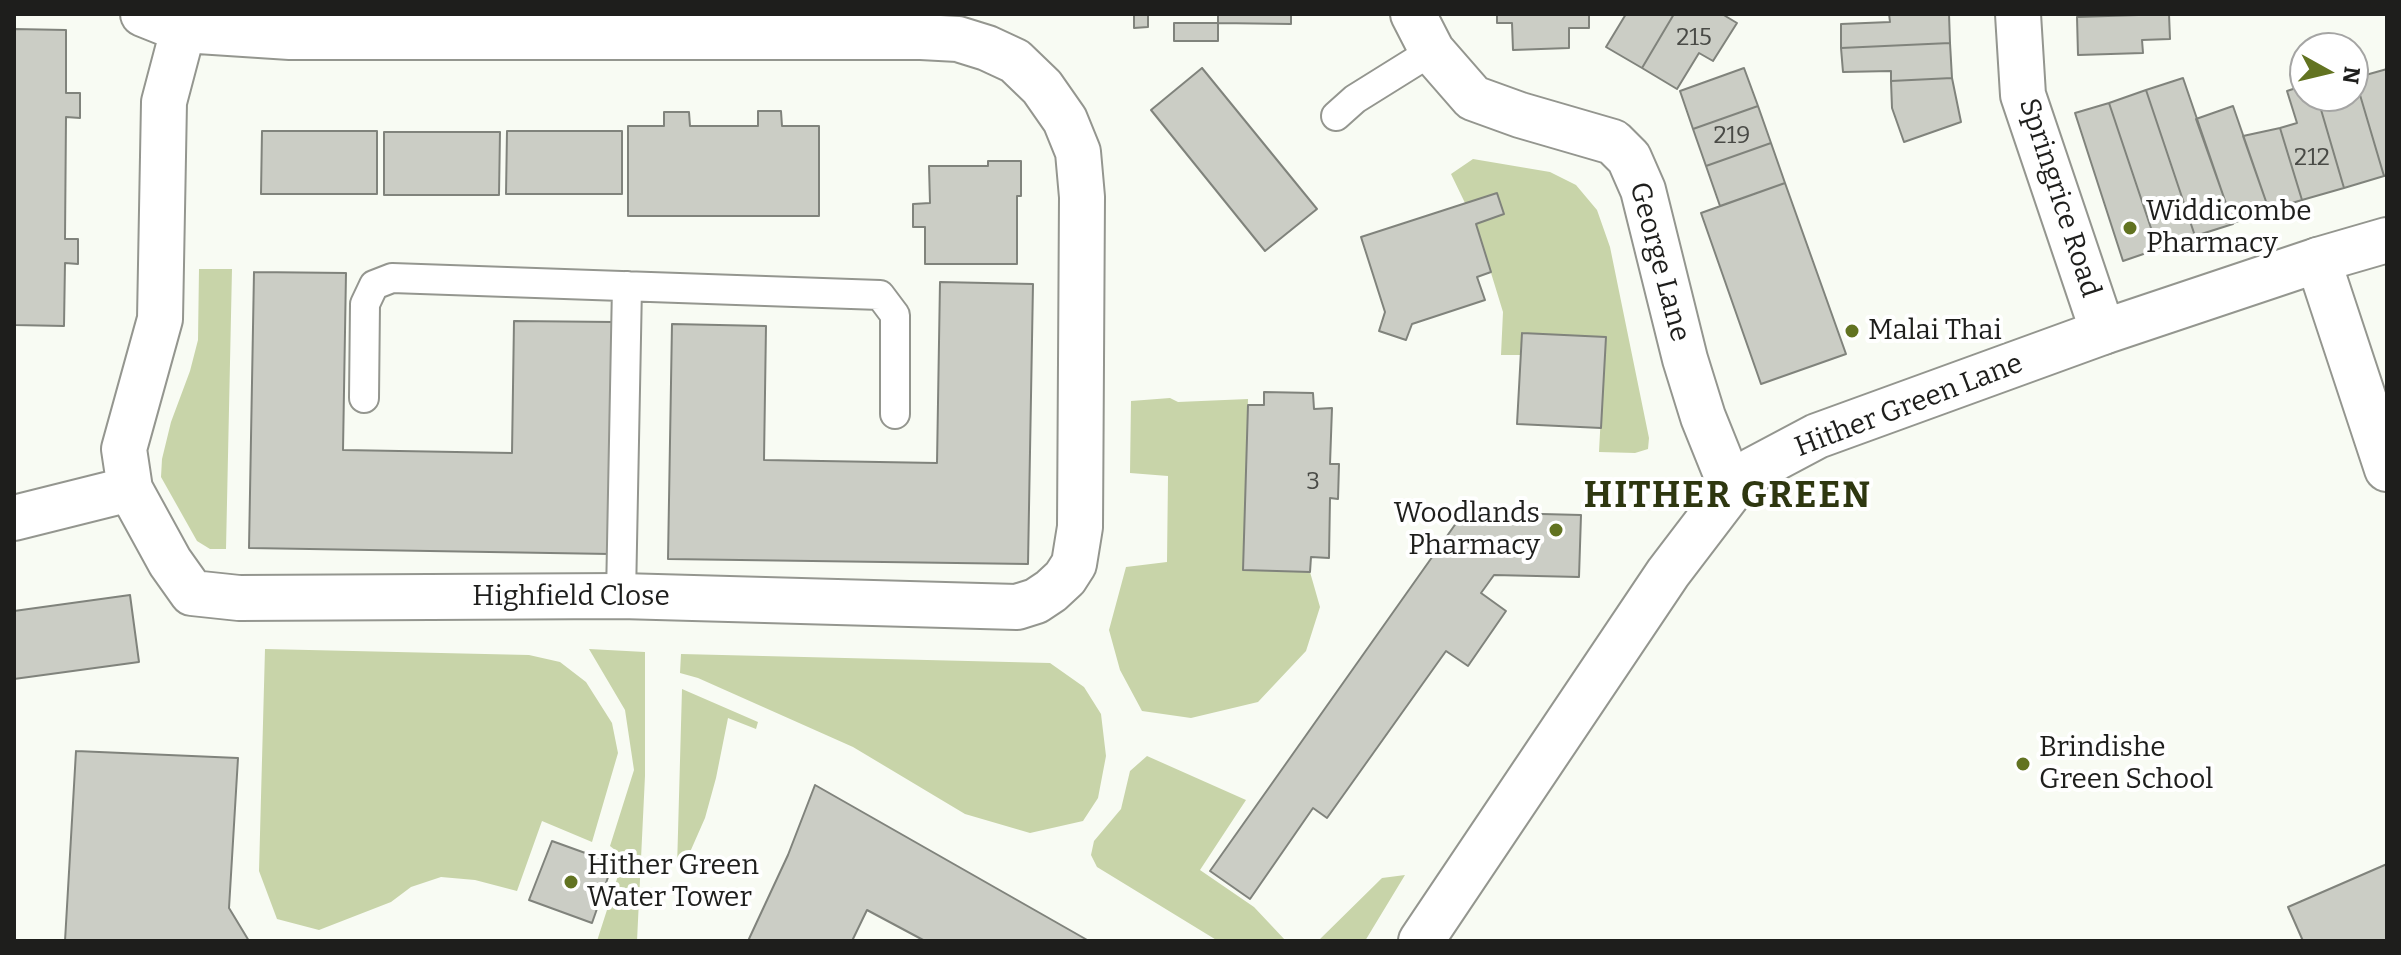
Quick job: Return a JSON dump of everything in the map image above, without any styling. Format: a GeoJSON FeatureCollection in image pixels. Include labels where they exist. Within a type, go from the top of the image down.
{"type":"FeatureCollection","features":[{"type":"Feature","properties":{"kind":"street","name":"Highfield Close"},"geometry":{"type":"LineString","coordinates":[[143,14],[183,30],[290,37],[830,25],[958,39],[1015,61],[1042,87],[1065,120],[1078,152],[1082,197],[1080,527],[1074,564],[1065,578],[1036,601],[1017,607],[621,596],[239,598],[192,593],[170,562],[130,489],[124,449],[160,319],[164,102],[183,30]]}},
{"type":"Feature","properties":{"kind":"street","name":"Springrice Road"},"geometry":{"type":"LineString","coordinates":[[2018,14],[2023,95],[2103,332]]}},
{"type":"Feature","properties":{"kind":"street","name":"George Lane"},"geometry":{"type":"LineString","coordinates":[[1422,32],[1473,98],[1613,142],[1629,158],[1643,190],[1685,359],[1703,417],[1732,489]]}},
{"type":"Feature","properties":{"kind":"street","name":"Hither Green Lane"},"geometry":{"type":"LineString","coordinates":[[1421,941],[1668,573],[1732,489],[1753,470],[1817,436],[2103,332],[2387,240]]}},
{"type":"Feature","properties":{"kind":"street"},"geometry":{"type":"LineString","coordinates":[[2318,260],[2387,469]]}},
{"type":"Feature","properties":{"kind":"street"},"geometry":{"type":"LineString","coordinates":[[14,518],[130,489]]}},
{"type":"Feature","properties":{"kind":"lane"},"geometry":{"type":"LineString","coordinates":[[1336,116],[1422,32]]}},
{"type":"Feature","properties":{"kind":"lane"},"geometry":{"type":"LineString","coordinates":[[364,398],[365,304],[374,285],[392,278],[880,295],[895,315],[895,414]]}},
{"type":"Feature","properties":{"kind":"lane"},"geometry":{"type":"LineString","coordinates":[[621,596],[627,286]]}},
{"type":"Feature","properties":{"kind":"green space"},"geometry":{"type":"Polygon","coordinates":[[[1473,159],[1550,172],[1576,185],[1597,210],[1610,247],[1649,438],[1648,449],[1635,453],[1599,452],[1605,337],[1522,333],[1520,355],[1501,355],[1503,312],[1476,224],[1504,213],[1497,193],[1465,203],[1451,174],[1473,159]]]}},
{"type":"Feature","properties":{"kind":"green space"},"geometry":{"type":"Polygon","coordinates":[[[199,269],[232,269],[226,549],[210,549],[197,541],[161,477],[171,422],[198,340],[199,269]]]}},
{"type":"Feature","properties":{"kind":"green space"},"geometry":{"type":"Polygon","coordinates":[[[1170,398],[1178,402],[1248,399],[1243,570],[1310,572],[1320,607],[1306,651],[1258,702],[1191,718],[1142,711],[1120,670],[1109,630],[1126,567],[1167,562],[1168,476],[1130,473],[1131,401],[1170,398]]]}},
{"type":"Feature","properties":{"kind":"green space"},"geometry":{"type":"Polygon","coordinates":[[[265,649],[529,655],[560,662],[586,682],[612,723],[618,753],[592,842],[542,821],[517,891],[475,880],[441,877],[411,887],[391,902],[319,930],[277,919],[259,871],[265,649]]]}},
{"type":"Feature","properties":{"kind":"green space"},"geometry":{"type":"Polygon","coordinates":[[[589,649],[645,652],[645,776],[637,941],[597,941],[624,857],[610,846],[634,770],[625,710],[589,649]]]}},
{"type":"Feature","properties":{"kind":"green space"},"geometry":{"type":"Polygon","coordinates":[[[681,654],[1050,663],[1084,687],[1101,714],[1106,756],[1098,798],[1083,821],[1030,833],[965,814],[853,747],[698,678],[680,673],[681,654]]]}},
{"type":"Feature","properties":{"kind":"green space"},"geometry":{"type":"Polygon","coordinates":[[[682,689],[758,722],[756,729],[728,718],[705,818],[683,868],[677,868],[682,689]]]}},
{"type":"Feature","properties":{"kind":"green space"},"geometry":{"type":"Polygon","coordinates":[[[1147,756],[1246,800],[1200,870],[1254,907],[1286,941],[1218,941],[1097,867],[1091,855],[1094,841],[1121,809],[1130,771],[1147,756]]]}},
{"type":"Feature","properties":{"kind":"green space"},"geometry":{"type":"Polygon","coordinates":[[[1405,875],[1365,941],[1318,941],[1382,878],[1405,875]]]}},
{"type":"Feature","properties":{"kind":"building"},"geometry":{"type":"Polygon","coordinates":[[[1134,14],[1148,14],[1148,27],[1134,28],[1134,14]]]}},
{"type":"Feature","properties":{"kind":"building"},"geometry":{"type":"Polygon","coordinates":[[[1218,14],[1291,14],[1291,24],[1218,23],[1218,14]]]}},
{"type":"Feature","properties":{"kind":"building"},"geometry":{"type":"Polygon","coordinates":[[[1497,14],[1589,14],[1589,28],[1569,28],[1569,48],[1513,50],[1512,23],[1497,23],[1497,14]]]}},
{"type":"Feature","properties":{"kind":"building"},"geometry":{"type":"Polygon","coordinates":[[[1626,14],[1674,14],[1642,68],[1606,47],[1626,14]]]}},
{"type":"Feature","properties":{"kind":"building"},"geometry":{"type":"Polygon","coordinates":[[[1674,14],[1722,14],[1737,23],[1713,61],[1699,53],[1677,89],[1642,68],[1674,14]]]}},
{"type":"Feature","properties":{"kind":"building"},"geometry":{"type":"Polygon","coordinates":[[[1889,14],[1949,14],[1950,43],[1841,48],[1841,24],[1890,22],[1889,14]]]}},
{"type":"Feature","properties":{"kind":"building"},"geometry":{"type":"Polygon","coordinates":[[[2169,14],[2170,39],[2142,40],[2143,53],[2078,55],[2077,17],[2169,14]]]}},
{"type":"Feature","properties":{"kind":"building"},"geometry":{"type":"Polygon","coordinates":[[[1174,23],[1218,23],[1218,41],[1174,41],[1174,23]]]}},
{"type":"Feature","properties":{"kind":"building"},"geometry":{"type":"Polygon","coordinates":[[[14,29],[66,30],[66,93],[80,93],[80,118],[66,117],[65,239],[78,239],[78,264],[65,263],[64,326],[14,325],[14,29]]]}},
{"type":"Feature","properties":{"kind":"building"},"geometry":{"type":"Polygon","coordinates":[[[1950,43],[1952,78],[1891,81],[1891,71],[1843,72],[1841,48],[1950,43]]]}},
{"type":"Feature","properties":{"kind":"building"},"geometry":{"type":"Polygon","coordinates":[[[1202,68],[1317,209],[1265,251],[1151,110],[1202,68]]]}},
{"type":"Feature","properties":{"kind":"building"},"geometry":{"type":"Polygon","coordinates":[[[1744,68],[1758,106],[1693,129],[1680,91],[1744,68]]]}},
{"type":"Feature","properties":{"kind":"building"},"geometry":{"type":"Polygon","coordinates":[[[2387,69],[2387,175],[2384,176],[2365,112],[2369,112],[2369,74],[2387,69]]]}},
{"type":"Feature","properties":{"kind":"building"},"geometry":{"type":"Polygon","coordinates":[[[1952,78],[1961,122],[1904,142],[1892,108],[1891,81],[1952,78]]]}},
{"type":"Feature","properties":{"kind":"building"},"geometry":{"type":"Polygon","coordinates":[[[2183,78],[2233,224],[2195,236],[2146,90],[2183,78]]]}},
{"type":"Feature","properties":{"kind":"building"},"geometry":{"type":"Polygon","coordinates":[[[2146,90],[2195,236],[2158,249],[2109,103],[2146,90]]]}},
{"type":"Feature","properties":{"kind":"building"},"geometry":{"type":"Polygon","coordinates":[[[2109,103],[2158,249],[2123,261],[2075,113],[2109,103]]]}},
{"type":"Feature","properties":{"kind":"building"},"geometry":{"type":"Polygon","coordinates":[[[1758,106],[1771,143],[1706,166],[1693,129],[1758,106]]]}},
{"type":"Feature","properties":{"kind":"building"},"geometry":{"type":"Polygon","coordinates":[[[2233,106],[2269,210],[2233,223],[2196,119],[2233,106]]]}},
{"type":"Feature","properties":{"kind":"building"},"geometry":{"type":"Polygon","coordinates":[[[758,111],[781,111],[782,126],[819,126],[819,216],[628,216],[628,126],[664,126],[664,112],[689,112],[690,126],[758,126],[758,111]]]}},
{"type":"Feature","properties":{"kind":"building"},"geometry":{"type":"Polygon","coordinates":[[[2294,112],[2322,112],[2344,188],[2302,200],[2280,128],[2297,123],[2294,112]]]}},
{"type":"Feature","properties":{"kind":"building"},"geometry":{"type":"Polygon","coordinates":[[[2322,112],[2365,112],[2384,176],[2344,188],[2322,112]]]}},
{"type":"Feature","properties":{"kind":"building"},"geometry":{"type":"Polygon","coordinates":[[[2280,128],[2302,200],[2269,210],[2243,136],[2280,128]]]}},
{"type":"Feature","properties":{"kind":"building"},"geometry":{"type":"Polygon","coordinates":[[[262,131],[377,131],[377,194],[261,194],[262,131]]]}},
{"type":"Feature","properties":{"kind":"building"},"geometry":{"type":"Polygon","coordinates":[[[507,131],[622,131],[622,194],[506,194],[507,131]]]}},
{"type":"Feature","properties":{"kind":"building"},"geometry":{"type":"Polygon","coordinates":[[[384,132],[500,132],[499,195],[384,195],[384,132]]]}},
{"type":"Feature","properties":{"kind":"building"},"geometry":{"type":"Polygon","coordinates":[[[1771,143],[1785,183],[1720,206],[1706,166],[1771,143]]]}},
{"type":"Feature","properties":{"kind":"building"},"geometry":{"type":"Polygon","coordinates":[[[988,161],[1021,161],[1021,196],[1017,196],[1017,264],[925,264],[925,227],[913,227],[913,204],[930,203],[929,166],[988,166],[988,161]]]}},
{"type":"Feature","properties":{"kind":"building"},"geometry":{"type":"Polygon","coordinates":[[[1785,183],[1846,354],[1761,384],[1701,213],[1785,183]]]}},
{"type":"Feature","properties":{"kind":"building"},"geometry":{"type":"Polygon","coordinates":[[[1497,193],[1504,214],[1476,224],[1491,272],[1477,277],[1485,300],[1412,324],[1406,340],[1379,331],[1385,312],[1361,237],[1497,193]]]}},
{"type":"Feature","properties":{"kind":"building"},"geometry":{"type":"Polygon","coordinates":[[[254,272],[346,273],[343,450],[512,453],[514,321],[614,322],[610,554],[249,548],[254,272]]]}},
{"type":"Feature","properties":{"kind":"building"},"geometry":{"type":"Polygon","coordinates":[[[940,282],[1033,284],[1028,564],[668,559],[672,324],[766,326],[764,460],[937,463],[940,282]]]}},
{"type":"Feature","properties":{"kind":"building"},"geometry":{"type":"Polygon","coordinates":[[[1522,333],[1606,337],[1601,428],[1517,424],[1522,333]]]}},
{"type":"Feature","properties":{"kind":"building"},"geometry":{"type":"Polygon","coordinates":[[[1264,392],[1313,393],[1314,409],[1332,408],[1330,464],[1339,464],[1338,499],[1330,498],[1329,558],[1311,557],[1310,572],[1243,570],[1248,405],[1264,405],[1264,392]]]}},
{"type":"Feature","properties":{"kind":"building"},"geometry":{"type":"Polygon","coordinates":[[[1464,512],[1581,515],[1579,577],[1494,575],[1481,593],[1506,611],[1468,666],[1446,651],[1327,818],[1313,808],[1250,899],[1210,871],[1464,512]]]}},
{"type":"Feature","properties":{"kind":"building"},"geometry":{"type":"Polygon","coordinates":[[[130,595],[139,662],[14,679],[14,611],[130,595]]]}},
{"type":"Feature","properties":{"kind":"building"},"geometry":{"type":"Polygon","coordinates":[[[76,751],[238,758],[229,908],[249,941],[65,941],[76,751]]]}},
{"type":"Feature","properties":{"kind":"building"},"geometry":{"type":"Polygon","coordinates":[[[815,785],[1089,941],[925,941],[867,910],[852,941],[748,941],[788,855],[815,785]]]}},
{"type":"Feature","properties":{"kind":"building","name":"Hither Green Water Tower"},"geometry":{"type":"Polygon","coordinates":[[[552,841],[613,863],[592,923],[529,900],[552,841]]]}},
{"type":"Feature","properties":{"kind":"building"},"geometry":{"type":"Polygon","coordinates":[[[2387,864],[2387,941],[2303,941],[2288,907],[2387,864]]]}},
{"type":"Feature","properties":{"kind":"place","name":"Widdicombe Pharmacy"},"geometry":{"type":"Point","coordinates":[2130,228]}},
{"type":"Feature","properties":{"kind":"place","name":"Malai Thai"},"geometry":{"type":"Point","coordinates":[1852,331]}},
{"type":"Feature","properties":{"kind":"place","name":"Woodlands Pharmacy"},"geometry":{"type":"Point","coordinates":[1556,530]}},
{"type":"Feature","properties":{"kind":"place","name":"Brindishe Green School"},"geometry":{"type":"Point","coordinates":[2023,764]}},
{"type":"Feature","properties":{"kind":"place","name":"Hither Green Water Tower"},"geometry":{"type":"Point","coordinates":[571,882]}},
{"type":"Feature","properties":{"kind":"district","name":"HITHER GREEN"},"geometry":{"type":"Point","coordinates":[1728,497]}}]}
